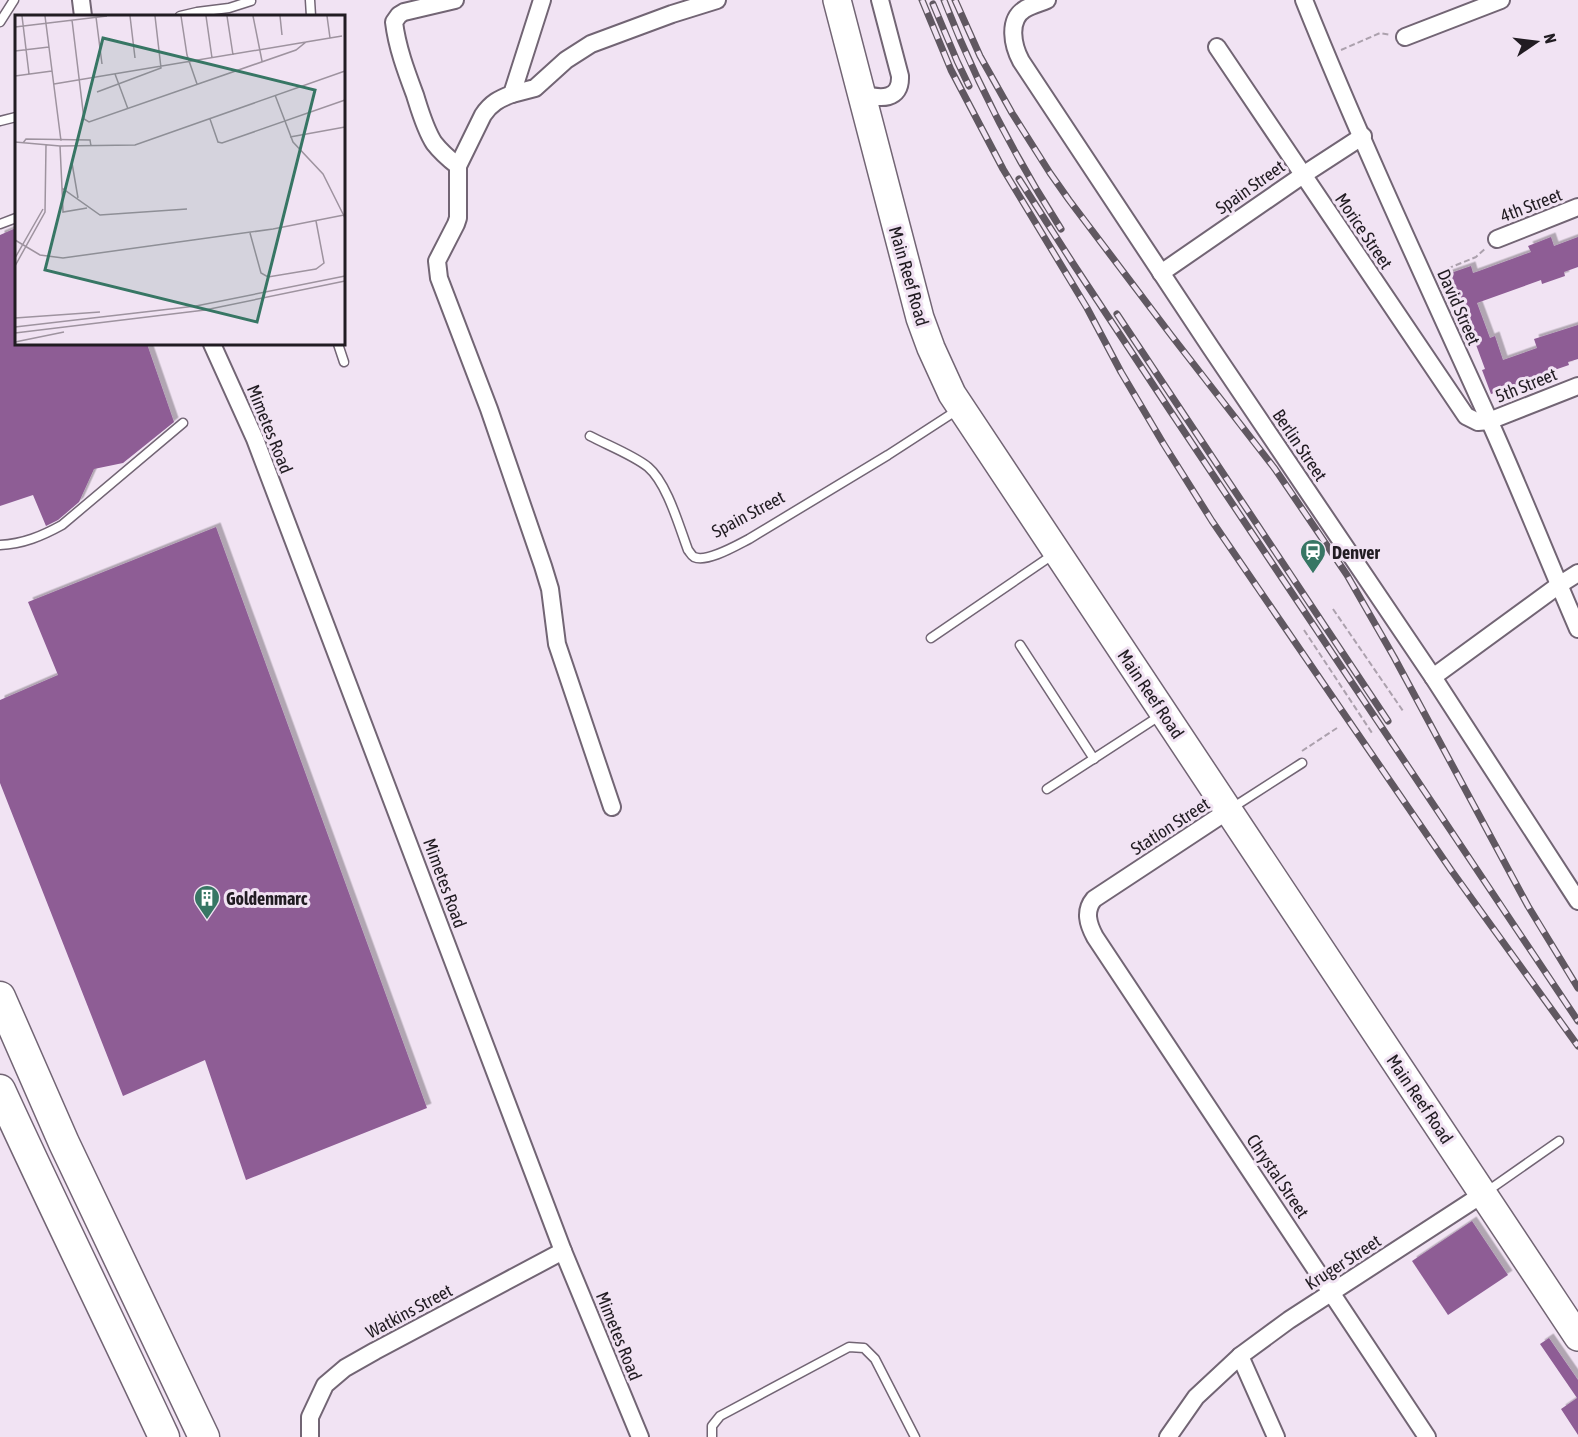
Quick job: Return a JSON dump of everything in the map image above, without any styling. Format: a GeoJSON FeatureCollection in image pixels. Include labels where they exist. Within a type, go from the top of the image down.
{"type":"FeatureCollection","features":[{"type":"Feature","properties":{"kind":"highway"},"geometry":{"type":"LineString","coordinates":[[0,997],[64,1143],[204,1437]]}},
{"type":"Feature","properties":{"kind":"highway"},"geometry":{"type":"LineString","coordinates":[[0,1090],[164,1437]]}},
{"type":"Feature","properties":{"kind":"main road","name":"Main Reef Road"},"geometry":{"type":"LineString","coordinates":[[837,0],[920,318],[942,374],[961,408],[1578,1336]]}},
{"type":"Feature","properties":{"kind":"street"},"geometry":{"type":"LineString","coordinates":[[81,0],[83,15]]}},
{"type":"Feature","properties":{"kind":"street"},"geometry":{"type":"LineString","coordinates":[[455,0],[404,12],[394,22],[404,63],[432,139],[441,151],[458,166]]}},
{"type":"Feature","properties":{"kind":"street"},"geometry":{"type":"LineString","coordinates":[[512,94],[542,0]]}},
{"type":"Feature","properties":{"kind":"street"},"geometry":{"type":"LineString","coordinates":[[612,807],[558,644],[550,590],[543,566],[489,410],[437,272],[437,261],[458,218],[458,166],[488,107],[512,94],[535,88],[566,60],[591,45],[652,21],[717,0]]}},
{"type":"Feature","properties":{"kind":"street"},"geometry":{"type":"LineString","coordinates":[[862,94],[879,98],[892,95],[901,84],[880,0]]}},
{"type":"Feature","properties":{"kind":"street","name":"Berlin Street"},"geometry":{"type":"LineString","coordinates":[[1047,0],[1025,9],[1018,16],[1014,25],[1013,42],[1016,51],[1161,273],[1433,677],[1578,901]]}},
{"type":"Feature","properties":{"kind":"street","name":"David Street"},"geometry":{"type":"LineString","coordinates":[[1305,0],[1327,56],[1489,421],[1578,629]]}},
{"type":"Feature","properties":{"kind":"street"},"geometry":{"type":"LineString","coordinates":[[1405,37],[1501,0]]}},
{"type":"Feature","properties":{"kind":"street","name":"Morice Street"},"geometry":{"type":"LineString","coordinates":[[1217,47],[1466,416],[1478,422],[1489,421]]}},
{"type":"Feature","properties":{"kind":"street","name":"Spain Street"},"geometry":{"type":"LineString","coordinates":[[1161,273],[1363,136]]}},
{"type":"Feature","properties":{"kind":"street","name":"4th Street"},"geometry":{"type":"LineString","coordinates":[[1497,238],[1578,207]]}},
{"type":"Feature","properties":{"kind":"street","name":"Mimetes Road"},"geometry":{"type":"LineString","coordinates":[[212,345],[255,439],[563,1251],[640,1437]]}},
{"type":"Feature","properties":{"kind":"street"},"geometry":{"type":"LineString","coordinates":[[1433,368],[1457,352]]}},
{"type":"Feature","properties":{"kind":"street","name":"5th Street"},"geometry":{"type":"LineString","coordinates":[[1489,421],[1578,386]]}},
{"type":"Feature","properties":{"kind":"street"},"geometry":{"type":"LineString","coordinates":[[1433,677],[1578,573]]}},
{"type":"Feature","properties":{"kind":"street","name":"Station Street"},"geometry":{"type":"LineString","coordinates":[[1095,937],[1088,921],[1089,905],[1094,899],[1229,810]]}},
{"type":"Feature","properties":{"kind":"street","name":"Chrystal Street"},"geometry":{"type":"LineString","coordinates":[[1095,937],[1427,1437]]}},
{"type":"Feature","properties":{"kind":"street","name":"Kruger Street"},"geometry":{"type":"LineString","coordinates":[[1168,1437],[1196,1397],[1240,1356],[1332,1291],[1483,1194]]}},
{"type":"Feature","properties":{"kind":"street","name":"Watkins Street"},"geometry":{"type":"LineString","coordinates":[[309,1437],[310,1417],[316,1401],[325,1385],[345,1368],[563,1251]]}},
{"type":"Feature","properties":{"kind":"street"},"geometry":{"type":"LineString","coordinates":[[1240,1356],[1276,1437]]}},
{"type":"Feature","properties":{"kind":"lane"},"geometry":{"type":"LineString","coordinates":[[0,22],[15,0]]}},
{"type":"Feature","properties":{"kind":"lane"},"geometry":{"type":"LineString","coordinates":[[310,0],[311,15]]}},
{"type":"Feature","properties":{"kind":"lane"},"geometry":{"type":"LineString","coordinates":[[186,15],[229,8],[251,1]]}},
{"type":"Feature","properties":{"kind":"lane"},"geometry":{"type":"LineString","coordinates":[[0,121],[15,117]]}},
{"type":"Feature","properties":{"kind":"lane"},"geometry":{"type":"LineString","coordinates":[[0,224],[15,218]]}},
{"type":"Feature","properties":{"kind":"lane"},"geometry":{"type":"LineString","coordinates":[[338,345],[344,362]]}},
{"type":"Feature","properties":{"kind":"lane","name":"Spain Street"},"geometry":{"type":"LineString","coordinates":[[590,436],[641,462],[655,474],[663,486],[688,550],[694,557],[701,558],[722,552],[749,539],[961,408]]}},
{"type":"Feature","properties":{"kind":"lane"},"geometry":{"type":"LineString","coordinates":[[0,545],[40,537],[62,525],[183,423]]}},
{"type":"Feature","properties":{"kind":"lane"},"geometry":{"type":"LineString","coordinates":[[932,638],[1057,552]]}},
{"type":"Feature","properties":{"kind":"lane"},"geometry":{"type":"LineString","coordinates":[[1020,645],[1094,759]]}},
{"type":"Feature","properties":{"kind":"lane"},"geometry":{"type":"LineString","coordinates":[[1047,789],[1164,713]]}},
{"type":"Feature","properties":{"kind":"lane","name":"Station Street"},"geometry":{"type":"LineString","coordinates":[[1229,810],[1302,763]]}},
{"type":"Feature","properties":{"kind":"lane","name":"Kruger Street"},"geometry":{"type":"LineString","coordinates":[[1483,1194],[1558,1141]]}},
{"type":"Feature","properties":{"kind":"lane"},"geometry":{"type":"LineString","coordinates":[[712,1437],[712,1426],[720,1416],[849,1347],[864,1348],[875,1359],[915,1437]]}},
{"type":"Feature","properties":{"kind":"path"},"geometry":{"type":"LineString","coordinates":[[1327,56],[1380,33],[1405,37]]}},
{"type":"Feature","properties":{"kind":"path"},"geometry":{"type":"LineString","coordinates":[[1425,278],[1476,257],[1497,238]]}},
{"type":"Feature","properties":{"kind":"path"},"geometry":{"type":"LineString","coordinates":[[1334,609],[1403,711]]}},
{"type":"Feature","properties":{"kind":"path"},"geometry":{"type":"LineString","coordinates":[[1304,630],[1372,733]]}},
{"type":"Feature","properties":{"kind":"path"},"geometry":{"type":"LineString","coordinates":[[1302,763],[1302,751],[1337,728]]}},
{"type":"Feature","properties":{"kind":"building"},"geometry":{"type":"Polygon","coordinates":[[[15,228],[15,345],[147,345],[174,422],[123,463],[94,469],[79,502],[58,520],[46,526],[33,495],[0,506],[0,235],[15,228]]]}},
{"type":"Feature","properties":{"kind":"building"},"geometry":{"type":"Polygon","coordinates":[[[1551,237],[1554,246],[1578,237],[1578,267],[1564,272],[1565,276],[1542,284],[1541,280],[1477,303],[1490,338],[1495,336],[1503,360],[1537,348],[1534,339],[1578,325],[1578,359],[1568,362],[1569,365],[1537,376],[1540,384],[1521,391],[1519,384],[1491,394],[1482,370],[1485,369],[1472,334],[1465,337],[1457,317],[1460,316],[1445,275],[1471,266],[1473,273],[1479,271],[1531,252],[1528,246],[1551,237]]]}},
{"type":"Feature","properties":{"kind":"building","name":"Goldenmarc"},"geometry":{"type":"Polygon","coordinates":[[[216,527],[427,1108],[246,1180],[205,1060],[123,1096],[0,783],[0,700],[58,675],[28,602],[216,527]]]}},
{"type":"Feature","properties":{"kind":"building"},"geometry":{"type":"Polygon","coordinates":[[[1472,1221],[1508,1275],[1448,1315],[1412,1261],[1472,1221]]]}},
{"type":"Feature","properties":{"kind":"building"},"geometry":{"type":"Polygon","coordinates":[[[1549,1338],[1578,1380],[1578,1435],[1561,1409],[1577,1398],[1540,1344],[1549,1338]]]}},
{"type":"Feature","properties":{"kind":"railway"},"geometry":{"type":"LineString","coordinates":[[922,0],[951,70],[1003,169],[1087,308],[1163,443],[1212,521],[1451,870],[1578,1046]]}},
{"type":"Feature","properties":{"kind":"railway"},"geometry":{"type":"LineString","coordinates":[[944,0],[997,118],[1061,229]]}},
{"type":"Feature","properties":{"kind":"railway"},"geometry":{"type":"LineString","coordinates":[[955,0],[980,56],[1012,113],[1050,173],[1275,469],[1347,575],[1394,657],[1528,906],[1578,988]]}},
{"type":"Feature","properties":{"kind":"railway"},"geometry":{"type":"LineString","coordinates":[[933,4],[969,86]]}},
{"type":"Feature","properties":{"kind":"railway"},"geometry":{"type":"LineString","coordinates":[[1019,179],[1171,412],[1578,1021]]}},
{"type":"Feature","properties":{"kind":"railway"},"geometry":{"type":"LineString","coordinates":[[1117,314],[1388,721]]}},
{"type":"Feature","properties":{"kind":"place","name":"Denver"},"geometry":{"type":"Point","coordinates":[1313,575]}},
{"type":"Feature","properties":{"kind":"place","name":"Goldenmarc"},"geometry":{"type":"Point","coordinates":[207,921]}}]}
